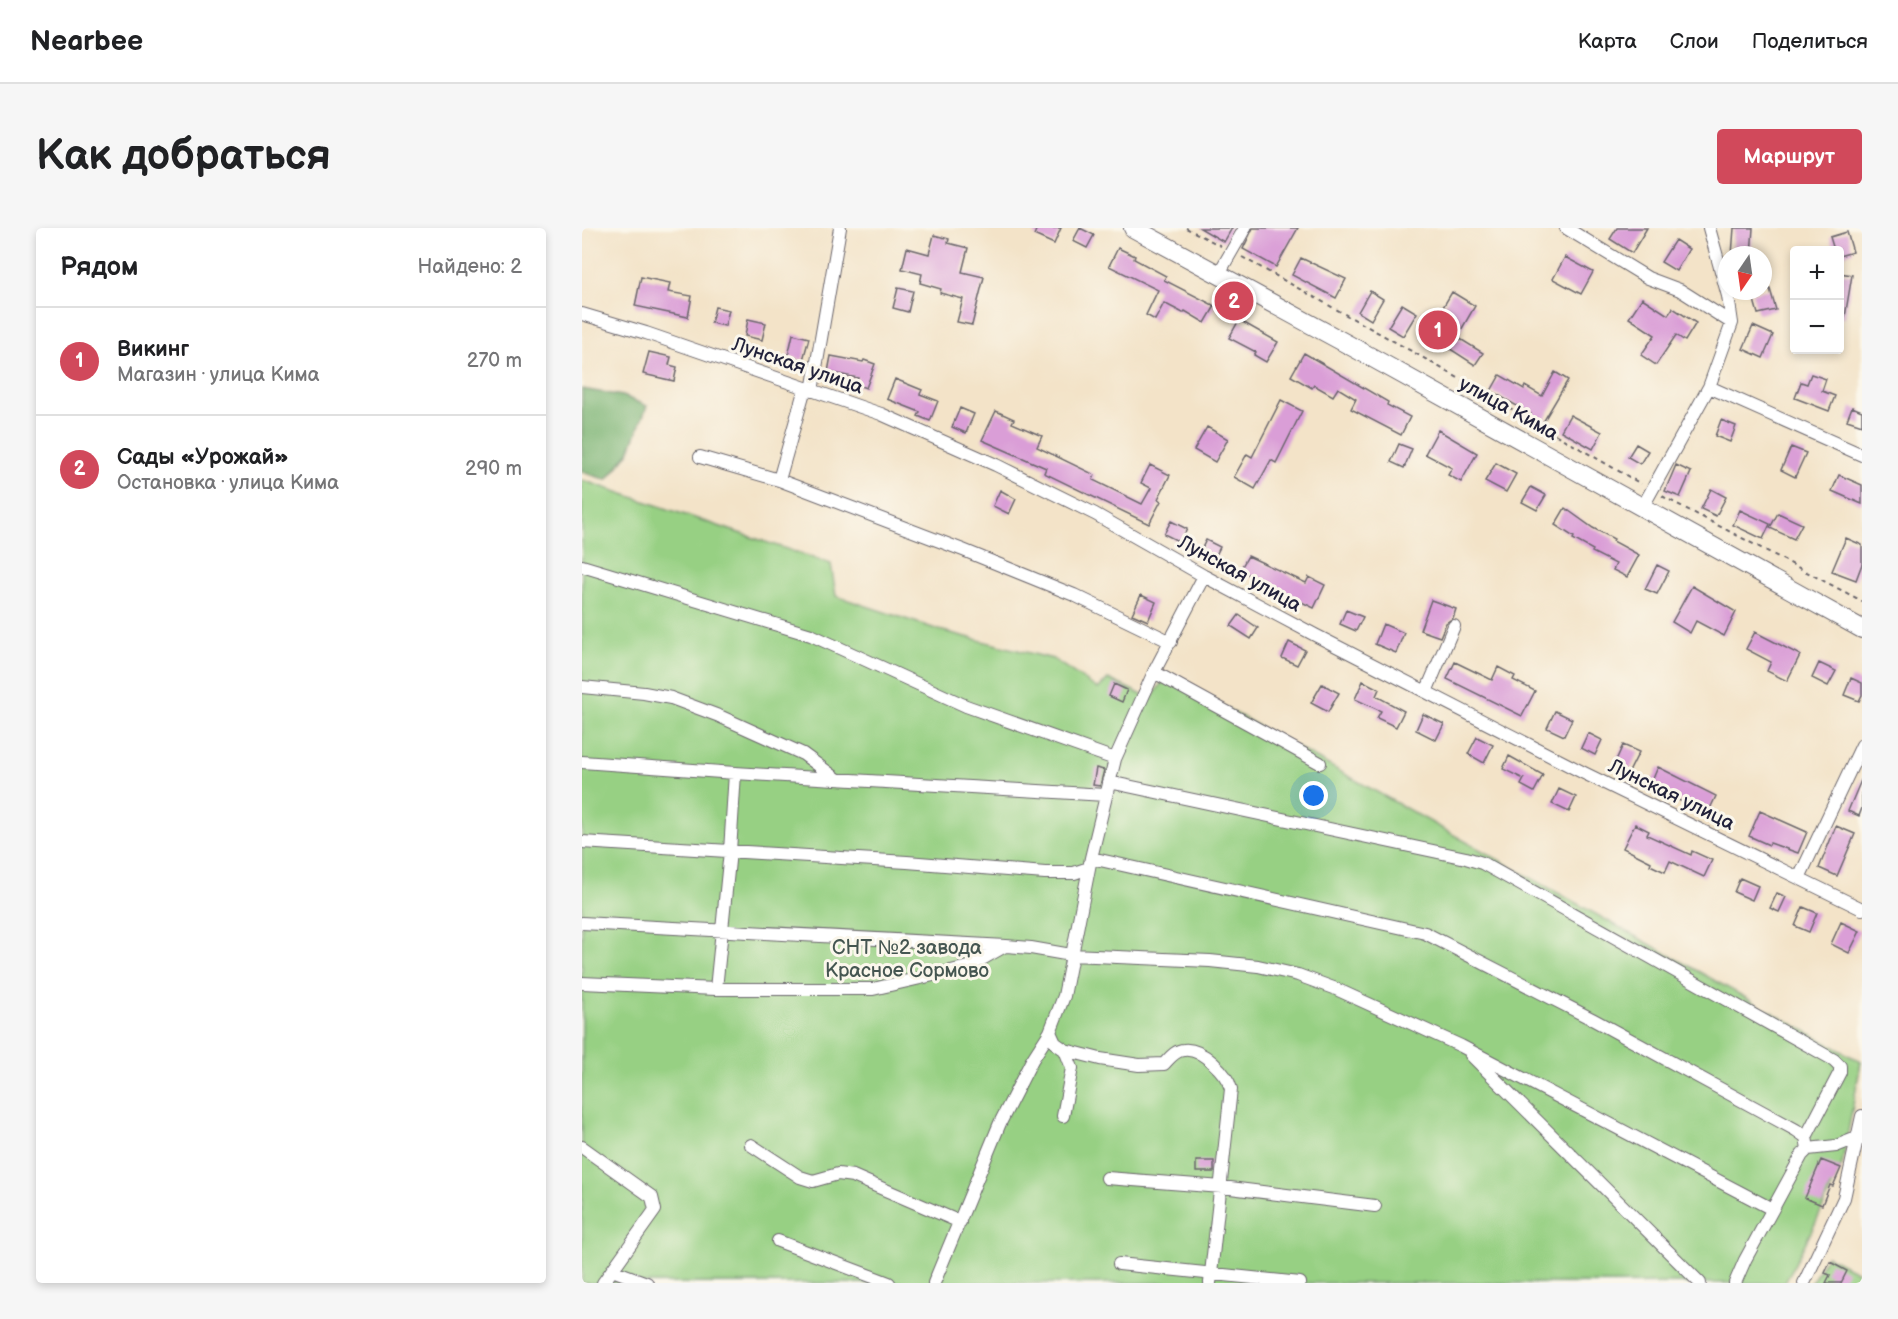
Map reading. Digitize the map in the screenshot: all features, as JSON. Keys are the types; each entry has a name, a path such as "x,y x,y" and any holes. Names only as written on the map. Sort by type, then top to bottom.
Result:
{"main road":[{"name":"улица Кима","path":"1133,228 1862,629"}],"street":[{"path":"779,480 809,390 840,228"},
{"path":"1218,275 1245,228"},
{"path":"1566,228 1648,278 1680,290 1732,323"},
{"path":"1642,508 1709,387 1732,323 1728,296 1709,228"},
{"name":"Лунская улица","path":"582,314 646,333 881,414 996,465 1095,514 1204,576 1426,692 1584,773 1862,909"},
{"path":"1709,387 1862,455"},
{"path":"700,457 779,480 1074,595 1171,642"},
{"path":"582,566 811,636 966,706 1115,759"},
{"path":"934,1283 1000,1123 1032,1060 1050,1032 1064,996 1090,863 1115,759 1154,672 1204,576"},
{"path":"1426,692 1454,626"},
{"path":"1154,672 1320,763"},
{"path":"582,687 671,698 719,716 803,754 838,779"},
{"path":"1799,878 1862,745"},
{"path":"582,762 1105,795"},
{"path":"716,990 730,851 735,773"},
{"path":"1109,782 1482,863 1834,1060 1840,1066 1840,1072 1802,1155 1745,1260 1735,1283"},
{"path":"582,842 1045,873 1074,873 1090,863 1425,933 1592,1019 1807,1143 1836,1146 1860,1138"},
{"path":"582,923 1006,946 1071,955 1210,961 1258,966 1298,975 1335,988 1461,1046 1772,1209"},
{"path":"582,983 716,990 873,990 968,967 1006,946"},
{"path":"1050,1032 1055,1043 1065,1050 1100,1059 1139,1065 1164,1064 1177,1052 1188,1050 1207,1059 1228,1079 1231,1089 1211,1278"},
{"path":"1461,1046 1700,1283"},
{"path":"1063,1116 1072,1068 1065,1050"},
{"path":"1804,1283 1844,1198 1860,1138 1862,1116"},
{"path":"751,1145 801,1177 813,1181 838,1174 853,1176 960,1222"},
{"path":"582,1148 652,1197 655,1203 655,1209 603,1283"},
{"path":"1107,1178 1222,1187 1375,1206"},
{"path":"778,1241 889,1283"},
{"path":"1119,1264 1211,1278 1300,1283"},
{"path":"612,1270 647,1283"}],"path":[{"path":"1186,228 1232,251 1422,357 1652,490 1862,600"}],"green space":[{"path":"582,389 623,396 647,406 629,452 607,480 582,472"},
{"name":"СНТ №2 завода Красное Сормово","path":"582,480 831,564 836,596 939,630 1053,659 1098,689 1108,679 1151,699 1167,675 1861,1062 1842,1165 1785,1283 582,1283"},
{"path":"1827,1256 1862,1274 1862,1283 1811,1283"}],"building":[{"path":"1037,228 1061,228 1054,244 1034,235"},
{"path":"1080,228 1094,235 1087,248 1073,241"},
{"path":"1200,228 1232,228 1224,242"},
{"path":"1253,228 1298,228 1276,267 1243,249"},
{"path":"1617,228 1647,228 1632,253 1610,239"},
{"path":"1734,228 1753,228 1752,246 1733,246"},
{"path":"1847,232 1853,252 1844,255 1844,246 1833,246 1830,237"},
{"path":"934,235 949,239 948,243 968,248 962,272 984,277 972,325 957,322 963,299 940,293 941,289 920,283 922,274 902,269 907,248 929,254"},
{"path":"1675,240 1689,249 1676,271 1661,262"},
{"path":"1118,248 1166,276 1164,280 1215,306 1205,323 1185,311 1183,313 1164,303 1155,320 1146,315 1158,290 1109,266"},
{"path":"1565,257 1593,272 1581,294 1553,279"},
{"path":"1301,258 1346,279 1336,298 1292,275"},
{"path":"1844,274 1852,275 1844,317"},
{"path":"641,277 670,283 668,292 692,296 688,317 635,306"},
{"path":"898,288 913,291 908,312 893,308"},
{"path":"1370,291 1383,299 1371,320 1358,312"},
{"path":"1452,292 1475,306 1457,337 1483,353 1475,365 1427,334"},
{"path":"1772,296 1776,310 1758,314 1754,300 1772,300"},
{"path":"1642,298 1668,315 1673,308 1696,323 1685,341 1676,335 1656,365 1641,355 1655,335 1629,318"},
{"path":"1402,304 1417,313 1403,336 1388,327"},
{"path":"715,307 729,310 725,326 711,323"},
{"path":"748,319 766,323 762,340 745,336"},
{"path":"1239,320 1278,342 1266,362 1254,355 1256,352 1229,338"},
{"path":"1753,326 1773,335 1763,358 1743,349"},
{"path":"793,334 809,338 803,360 788,356"},
{"path":"649,352 671,357 669,365 677,367 674,381 643,374"},
{"path":"1304,353 1410,417 1401,435 1351,409 1356,399 1338,388 1333,396 1314,385 1312,388 1291,376"},
{"path":"831,356 863,362 864,360 875,364 866,388 855,384 858,378 828,372"},
{"path":"1555,372 1568,380 1542,424 1530,417 1531,414 1491,391 1500,375 1542,396"},
{"path":"1811,374 1826,379 1822,391 1835,396 1829,411 1795,398 1801,382 1807,384"},
{"path":"895,379 922,390 920,394 938,401 930,421 918,416 920,412 887,399"},
{"path":"1281,400 1302,411 1276,463 1271,460 1255,489 1234,477 1247,454 1252,457"},
{"path":"1852,407 1862,411 1862,425 1847,420"},
{"path":"960,408 974,414 966,433 952,427"},
{"path":"996,411 1014,419 1012,423 1042,436 1037,447 1095,475 1093,480 1142,504 1151,488 1141,483 1150,465 1170,475 1158,499 1161,501 1149,524 1044,473 1046,468 982,440"},
{"path":"1570,415 1602,432 1593,449 1561,431"},
{"path":"1721,420 1736,426 1730,442 1715,436"},
{"path":"1207,427 1228,439 1215,462 1194,450"},
{"path":"1438,430 1477,453 1461,482 1448,475 1452,468 1425,454"},
{"path":"1399,444 1412,449 1404,468 1391,462"},
{"path":"1636,444 1648,451 1640,464 1628,457"},
{"path":"1791,447 1806,453 1795,477 1781,470"},
{"path":"1496,463 1516,474 1506,492 1485,481"},
{"path":"1676,465 1691,472 1680,497 1665,491"},
{"path":"1839,475 1862,485 1862,504 1832,491"},
{"path":"1531,487 1546,495 1537,510 1522,502"},
{"path":"1711,489 1726,497 1716,516 1701,509"},
{"path":"1000,490 1016,499 1009,514 993,506"},
{"path":"1565,508 1593,528 1614,539 1613,541 1639,555 1627,577 1613,570 1616,564 1592,552 1593,550 1573,539 1574,537 1555,525"},
{"path":"1740,510 1770,524 1763,539 1733,525"},
{"path":"1778,513 1802,524 1794,539 1770,528"},
{"path":"1171,521 1187,529 1180,542 1164,534"},
{"path":"1846,538 1862,545 1862,564 1856,580 1832,571"},
{"path":"1206,540 1220,547 1212,563 1198,556"},
{"path":"1248,556 1306,583 1309,577 1325,585 1314,608 1240,570"},
{"path":"1657,565 1669,571 1657,594 1645,589"},
{"path":"1692,586 1736,612 1724,636 1696,621 1690,633 1672,622"},
{"path":"1141,595 1156,602 1148,621 1132,614"},
{"path":"1431,600 1456,609 1453,618 1446,623 1440,637 1420,630"},
{"path":"1346,610 1363,617 1356,631 1340,624"},
{"path":"1239,615 1258,628 1251,639 1231,626"},
{"path":"1383,624 1404,633 1396,653 1375,644"},
{"path":"1755,632 1800,655 1787,681 1767,671 1771,662 1746,649"},
{"path":"1289,642 1305,650 1297,665 1282,658"},
{"path":"1455,662 1492,680 1498,667 1515,676 1513,680 1535,691 1522,716 1447,679"},
{"path":"1819,663 1836,671 1828,686 1812,678"},
{"path":"1851,678 1862,683 1862,695 1859,701 1844,695"},
{"path":"1363,681 1379,689 1376,696 1404,711 1396,727 1377,718 1381,711 1355,699"},
{"path":"1114,684 1127,690 1122,702 1109,696"},
{"path":"1322,684 1339,693 1328,712 1311,703"},
{"path":"1555,711 1572,719 1564,736 1547,728"},
{"path":"1423,714 1444,724 1436,740 1416,730"},
{"path":"1588,733 1602,740 1595,755 1581,748"},
{"path":"1477,737 1493,745 1484,763 1468,754"},
{"path":"1623,745 1639,752 1628,774 1613,767"},
{"path":"1509,756 1543,775 1534,792 1521,785 1524,779 1503,769"},
{"path":"1658,767 1716,796 1707,815 1667,794 1667,796 1649,788"},
{"path":"1096,768 1104,770 1100,786 1093,785"},
{"path":"1862,778 1862,808 1859,816 1848,811"},
{"path":"1559,789 1576,797 1569,812 1552,804"},
{"path":"1760,811 1807,832 1798,853 1770,843 1769,845 1749,836"},
{"path":"1635,824 1649,831 1647,835 1691,855 1692,851 1712,860 1704,877 1670,861 1665,872 1623,848"},
{"path":"1836,826 1855,834 1837,876 1819,868"},
{"path":"1740,878 1758,886 1752,900 1734,892"},
{"path":"1777,893 1786,897 1779,912 1770,908"},
{"path":"1803,907 1817,913 1809,932 1795,926"},
{"path":"1841,922 1860,931 1849,953 1831,944"},
{"path":"1821,1160 1841,1168 1833,1186 1830,1185 1822,1205 1805,1198"},
{"path":"1196,1161 1214,1161 1214,1172 1196,1172"},
{"path":"1830,1262 1847,1271 1841,1283 1826,1283 1830,1275 1825,1273"}],"place":[{"name":"Сады «Урожай»","path":"1234,301"},
{"name":"Викинг","path":"1438,330"}]}
